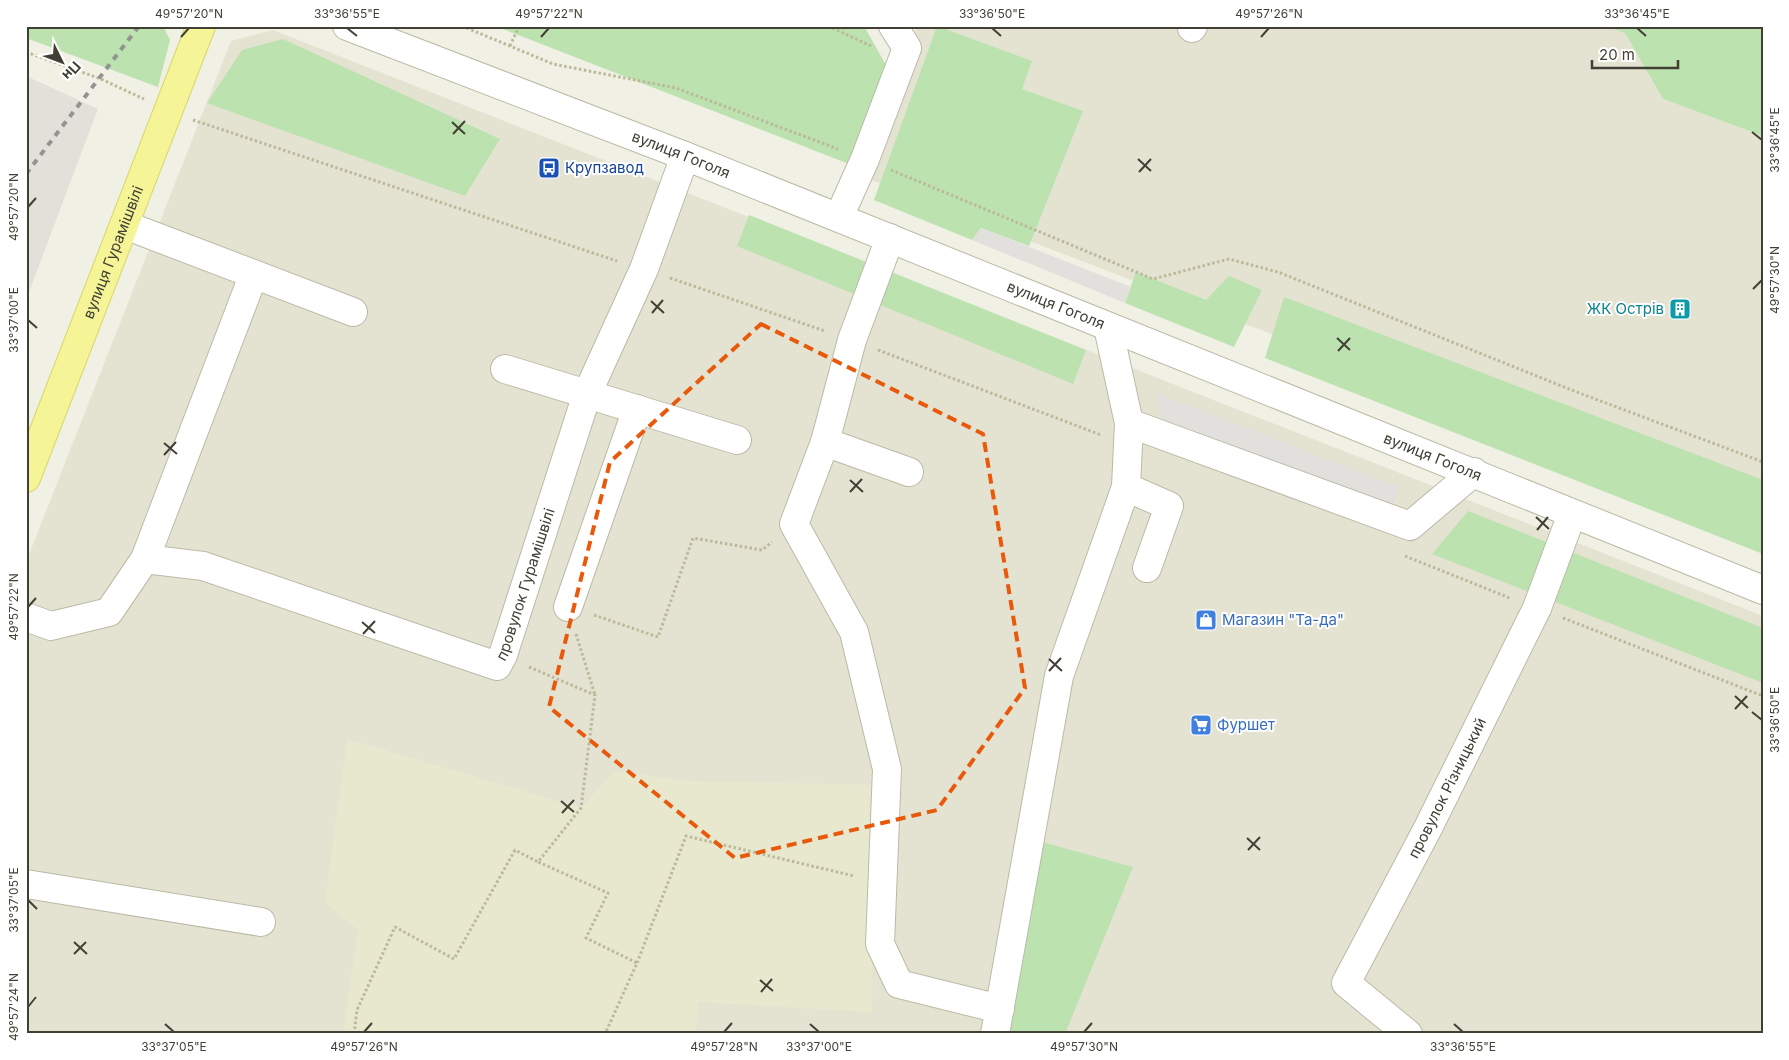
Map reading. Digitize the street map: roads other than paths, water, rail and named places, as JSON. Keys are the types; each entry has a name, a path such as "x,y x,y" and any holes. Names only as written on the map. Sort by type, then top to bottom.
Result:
{"main road":[{"name":"вулиця Гурамішвілі","path":"26,478 201,26"}],"street":[{"name":"вулиця Гоголя","path":"348,26 839,217 1763,590"},
{"path":"839,217 865,159 906,34"},
{"name":"провулок Гурамішвілі","path":"146,559 203,566 497,666 503,655 588,394 644,269 685,156"},
{"path":"125,225 253,276 353,312"},
{"path":"890,238 852,340 825,442 794,524 854,632 887,769 880,944 899,984 998,1022 1059,676 1126,487 1128,434 1108,327"},
{"path":"26,617 52,626 109,612 146,559 253,276"},
{"path":"505,369 737,440"},
{"path":"568,607 637,409"},
{"path":"1128,434 1410,526 1474,472"},
{"path":"825,442 909,472"},
{"path":"1126,487 1169,506 1147,568"},
{"name":"провулок Різницький","path":"1408,1034 1346,983 1428,828 1537,608 1572,514"},
{"path":"26,884 261,922"}],"railway":[{"path":"26,174 139,26"}],"place":[{"name":"Крупзавод","path":"549,168"},
{"name":"ЖК Острів","path":"1680,309"},
{"name":"Магазин \"Та-да\"","path":"1206,620"},
{"name":"Фуршет","path":"1201,725"}]}
